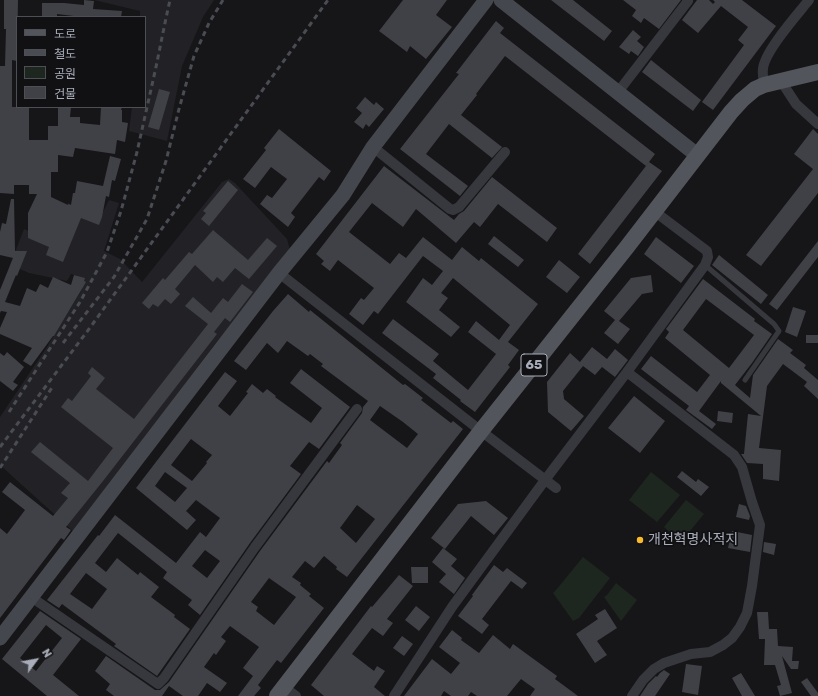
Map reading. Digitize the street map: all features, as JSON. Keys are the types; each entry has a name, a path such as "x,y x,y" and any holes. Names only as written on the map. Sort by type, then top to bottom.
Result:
{"main road":[{"path":"0,638 279,273 343,195 373,147 486,0"},
{"path":"501,0 697,155"},
{"name":"65","path":"286,693 481,431 731,112 755,89 764,85 818,72"}],"street":[{"path":"618,92 688,2 687,0"},
{"path":"764,85 763,68 771,50 809,0"},
{"path":"781,81 796,104 818,124"},
{"path":"373,147 450,210 453,210 459,206 505,152"},
{"path":"394,696 452,607 705,265 708,257 706,250 654,211"},
{"path":"279,273 556,488"},
{"path":"627,372 734,455 742,467 760,525 747,613 732,638 710,652 692,654 664,663 654,669 643,680 632,696"},
{"path":"30,597 158,684 255,547 357,409"}],"lane":[{"path":"705,265 774,324 779,331 745,380"}],"shaded area":[{"path":"94,0 214,0 203,17 182,66 167,141 129,131 132,108 146,108 146,16 140,16 140,11"},
{"path":"229,179 235,183 287,239 290,250 215,344 74,532 0,465 0,417 47,347 81,291 84,278 71,274 67,281 29,273 10,265 24,229 50,240 68,203 101,216 109,200 119,203 104,251 120,259 142,282 222,182"}],"green space":[{"path":"651,472 680,495 657,522 629,500"},
{"path":"686,500 704,514 681,542 664,527"},
{"path":"583,557 610,578 579,618 573,621 553,593"},
{"path":"616,583 637,600 621,621 604,597"}],"building":[{"path":"4,0 18,0 18,16 16,16 16,61 12,60 12,107 29,108 29,140 48,140 48,126 58,126 58,108 71,108 70,117 80,117 80,123 100,125 101,108 122,108 122,122 128,123 125,142 117,140 115,154 75,148 73,157 58,155 58,172 51,172 51,197 68,205 71,205 77,181 103,186 110,156 121,159 115,181 112,180 109,197 106,196 99,225 81,218 63,262 46,255 49,247 28,238 28,213 37,194 29,194 29,185 14,185 14,194 0,193 0,66 5,66 6,29 4,29"},
{"path":"84,0 94,1 93,9 122,11 121,16 74,16 57,14 57,16 42,16 42,3 84,5"},
{"path":"403,0 447,0 436,15 452,27 426,59 410,46 407,52 379,31"},
{"path":"551,0 573,0 612,31 604,41"},
{"path":"623,0 681,0 659,29 644,18 641,23 632,16 636,10"},
{"path":"697,0 709,0 713,4 715,2 713,0 742,0 776,26 713,110 702,102 744,45 738,40 748,27 721,6 698,33 682,20"},
{"path":"496,21 504,28 500,33 655,154 646,166 505,56 461,115 502,147 492,158 449,124 426,154 468,186 460,196 400,149 459,74 456,73"},
{"path":"633,30 641,37 637,41 644,47 638,56 631,51 629,54 619,47"},
{"path":"651,60 701,100 693,111 642,72"},
{"path":"159,89 170,92 159,130 148,127"},
{"path":"365,97 374,105 376,102 384,109 369,127 366,124 363,129 354,122 362,113 356,108"},
{"path":"279,129 331,171 324,181 319,177 291,213 295,217 288,227 260,204 267,195 272,198 287,179 271,167 255,188 243,179 266,150 264,148"},
{"path":"813,129 818,134 818,193 761,266 746,255 813,169 794,154"},
{"path":"649,162 662,171 590,264 578,254"},
{"path":"384,166 454,220 464,211 492,177 557,228 547,242 498,204 480,227 474,222 456,243 416,209 403,227 372,203 349,232 390,264 399,253 406,258 423,237 452,260 462,247 479,261 481,258 538,304 508,342 519,350 508,365 510,367 475,412 433,378 436,374 382,333 393,319 439,354 433,361 468,390 496,354 468,332 476,321 499,340 510,325 453,278 441,293 448,298 439,310 460,327 451,337 406,302 423,278 432,285 443,271 423,256 378,314 374,311 363,325 349,314 361,298 364,300 374,288 338,260 330,271 321,264 324,261 316,254"},
{"path":"228,181 238,190 209,226 201,219 206,213 203,211"},
{"path":"11,199 14,199 15,251 27,251 5,302 20,306 27,288 36,292 40,284 48,288 53,277 71,285 74,275 85,278 84,281 86,282 54,336 31,366 23,361 32,348 0,334 0,328 7,312 1,311 0,313 0,290 13,258 0,255 0,232 2,223 6,224"},
{"path":"213,230 248,260 267,238 277,246 249,279 235,268 223,282 217,277 213,282 195,265 175,289 180,294 171,304 165,299 158,307 153,304 149,309 142,303 163,278 165,280 189,252 192,254"},
{"path":"494,236 524,260 518,267 488,244"},
{"path":"656,237 694,266 681,283 644,254"},
{"path":"818,241 818,257 777,310 769,304"},
{"path":"719,255 768,295 761,304 712,265"},
{"path":"559,260 580,277 567,293 546,277"},
{"path":"651,275 653,292 642,294 619,321 630,329 618,344 604,333 615,320 604,311 631,278"},
{"path":"703,279 772,334 735,385 750,398 753,375 778,339 793,350 790,353 806,365 804,368 818,380 818,399 804,386 807,382 783,364 767,386 759,448 781,450 779,481 763,479 763,464 747,463 741,454 744,454 748,414 761,416 721,383 721,381 699,411 716,424 712,429 686,410 689,406 641,369 651,356 697,392 710,375 665,338 669,332 666,329","holes":["706,299 754,335 729,368 683,330"]},
{"path":"242,284 253,292 230,322 225,318 214,332 217,334 66,527 71,530 64,540 61,538 0,618 0,528 7,534 25,510 2,492 10,482 53,516 68,498 61,493 70,483 31,452 40,442 88,481 113,448 61,407 68,398 72,401 91,376 88,373 92,367 105,378 96,389 134,419 208,324 185,306 193,297 211,313 223,298 228,302"},
{"path":"288,294 403,385 405,384 423,398 421,400 451,423 453,421 463,429 347,577 336,569 337,567 324,556 314,568 305,561 292,577 301,583 300,585 311,594 309,596 324,608 281,663 277,660 258,685 261,688 254,696 238,696 253,676 243,668 259,647 230,626 221,637 226,641 216,655 214,653 204,667 227,683 220,692 207,683 198,696 183,696 169,686 162,696 114,696 106,690 110,684 95,671 106,656 155,690 160,690 169,682 260,551 327,461 329,463 342,445 340,443 362,413 363,407 368,401 321,366 323,364 310,354 308,356 287,341 278,353 267,343 246,370 234,361","holes":["380,406 418,434 407,448 370,420","357,505 375,519 356,543 340,528","269,578 296,597 274,625 256,611 258,607 251,602"]},
{"path":"793,307 806,311 797,337 785,332"},
{"path":"806,335 818,335 818,343 806,343"},
{"path":"592,347 607,359 615,349 628,360 615,377 602,367 595,375 583,366 563,391 564,399 584,416 571,431 548,412 547,382 570,353 580,362"},
{"path":"7,352 24,367 13,382 18,385 13,391 0,381 0,353 4,356"},
{"path":"301,369 350,407 319,449 309,442 290,466 301,474 250,543 200,615 188,605 192,600 163,578 167,572 118,533 95,563 106,572 117,558 138,575 140,572 159,587 151,597 175,615 174,617 190,629 157,676 114,646 116,644 62,604 59,608 47,600 115,515 176,563 200,532 206,537 220,518 196,500 186,511 196,520 187,530 136,488 225,372 237,381 218,406 230,416 248,393 246,392 252,384 263,393 267,389 276,396 275,397 311,423 322,408 290,383","holes":["191,439 212,455 192,481 171,465","165,472 187,488 175,502 155,486","205,550 220,561 207,578 192,566","86,573 107,589 92,609 70,594"]},
{"path":"634,396 665,421 640,453 608,428"},
{"path":"718,411 733,413 732,423 717,421"},
{"path":"682,471 696,482 698,479 709,487 701,496 677,477"},
{"path":"486,501 508,518 494,535 471,516 445,549 431,538 458,504"},
{"path":"739,504 746,506 750,516 749,520 736,517"},
{"path":"732,531 752,535 750,552 728,548"},
{"path":"764,542 776,544 774,555 763,552"},
{"path":"443,548 457,559 451,566 465,578 454,594 439,582 446,574 432,562"},
{"path":"494,565 503,572 507,568 527,583 522,589 511,581 482,619 489,625 482,634 458,616"},
{"path":"411,567 428,567 428,583 412,583"},
{"path":"399,575 413,586 387,619 393,623 383,636 372,628 352,654 374,671 377,666 385,671 374,687 385,696 324,696 311,685 371,606 372,607"},
{"path":"416,606 430,617 419,631 405,620"},
{"path":"605,609 617,628 597,641 607,655 595,663 576,634 598,619 595,615"},
{"path":"40,611 81,639 53,675 79,696 47,696 2,659","holes":["46,625 62,638 36,671 20,658"]},
{"path":"757,612 768,612 769,629 777,629 778,646 793,647 792,661 799,661 798,669 791,669 782,656 792,693 780,696 777,686 781,685 775,665 764,665 765,639 759,639"},
{"path":"452,630 462,638 461,640 479,653 493,635 510,649 513,644 557,676 555,679 578,696 530,696 535,689 521,679 507,696 477,696 471,692 468,696 451,696 444,691 441,696 404,696 432,659 451,674 460,663 439,647"},
{"path":"402,636 413,644 404,656 393,648"},
{"path":"686,664 702,666 698,695 682,692"},
{"path":"664,670 670,674 655,696 640,696 648,684"},
{"path":"741,673 755,696 742,696 732,678"},
{"path":"807,678 818,693 818,696 811,696 801,682"}],"railway":[{"path":"9,412 80,302 107,252 121,211 137,152 170,0"},
{"path":"63,343 114,277 147,219 166,161 194,56 209,23 223,0"},
{"path":"0,447 89,329 328,0"},
{"path":"0,468 53,386"}],"place":[{"name":"개천혁명사적지","path":"640,540"}]}
